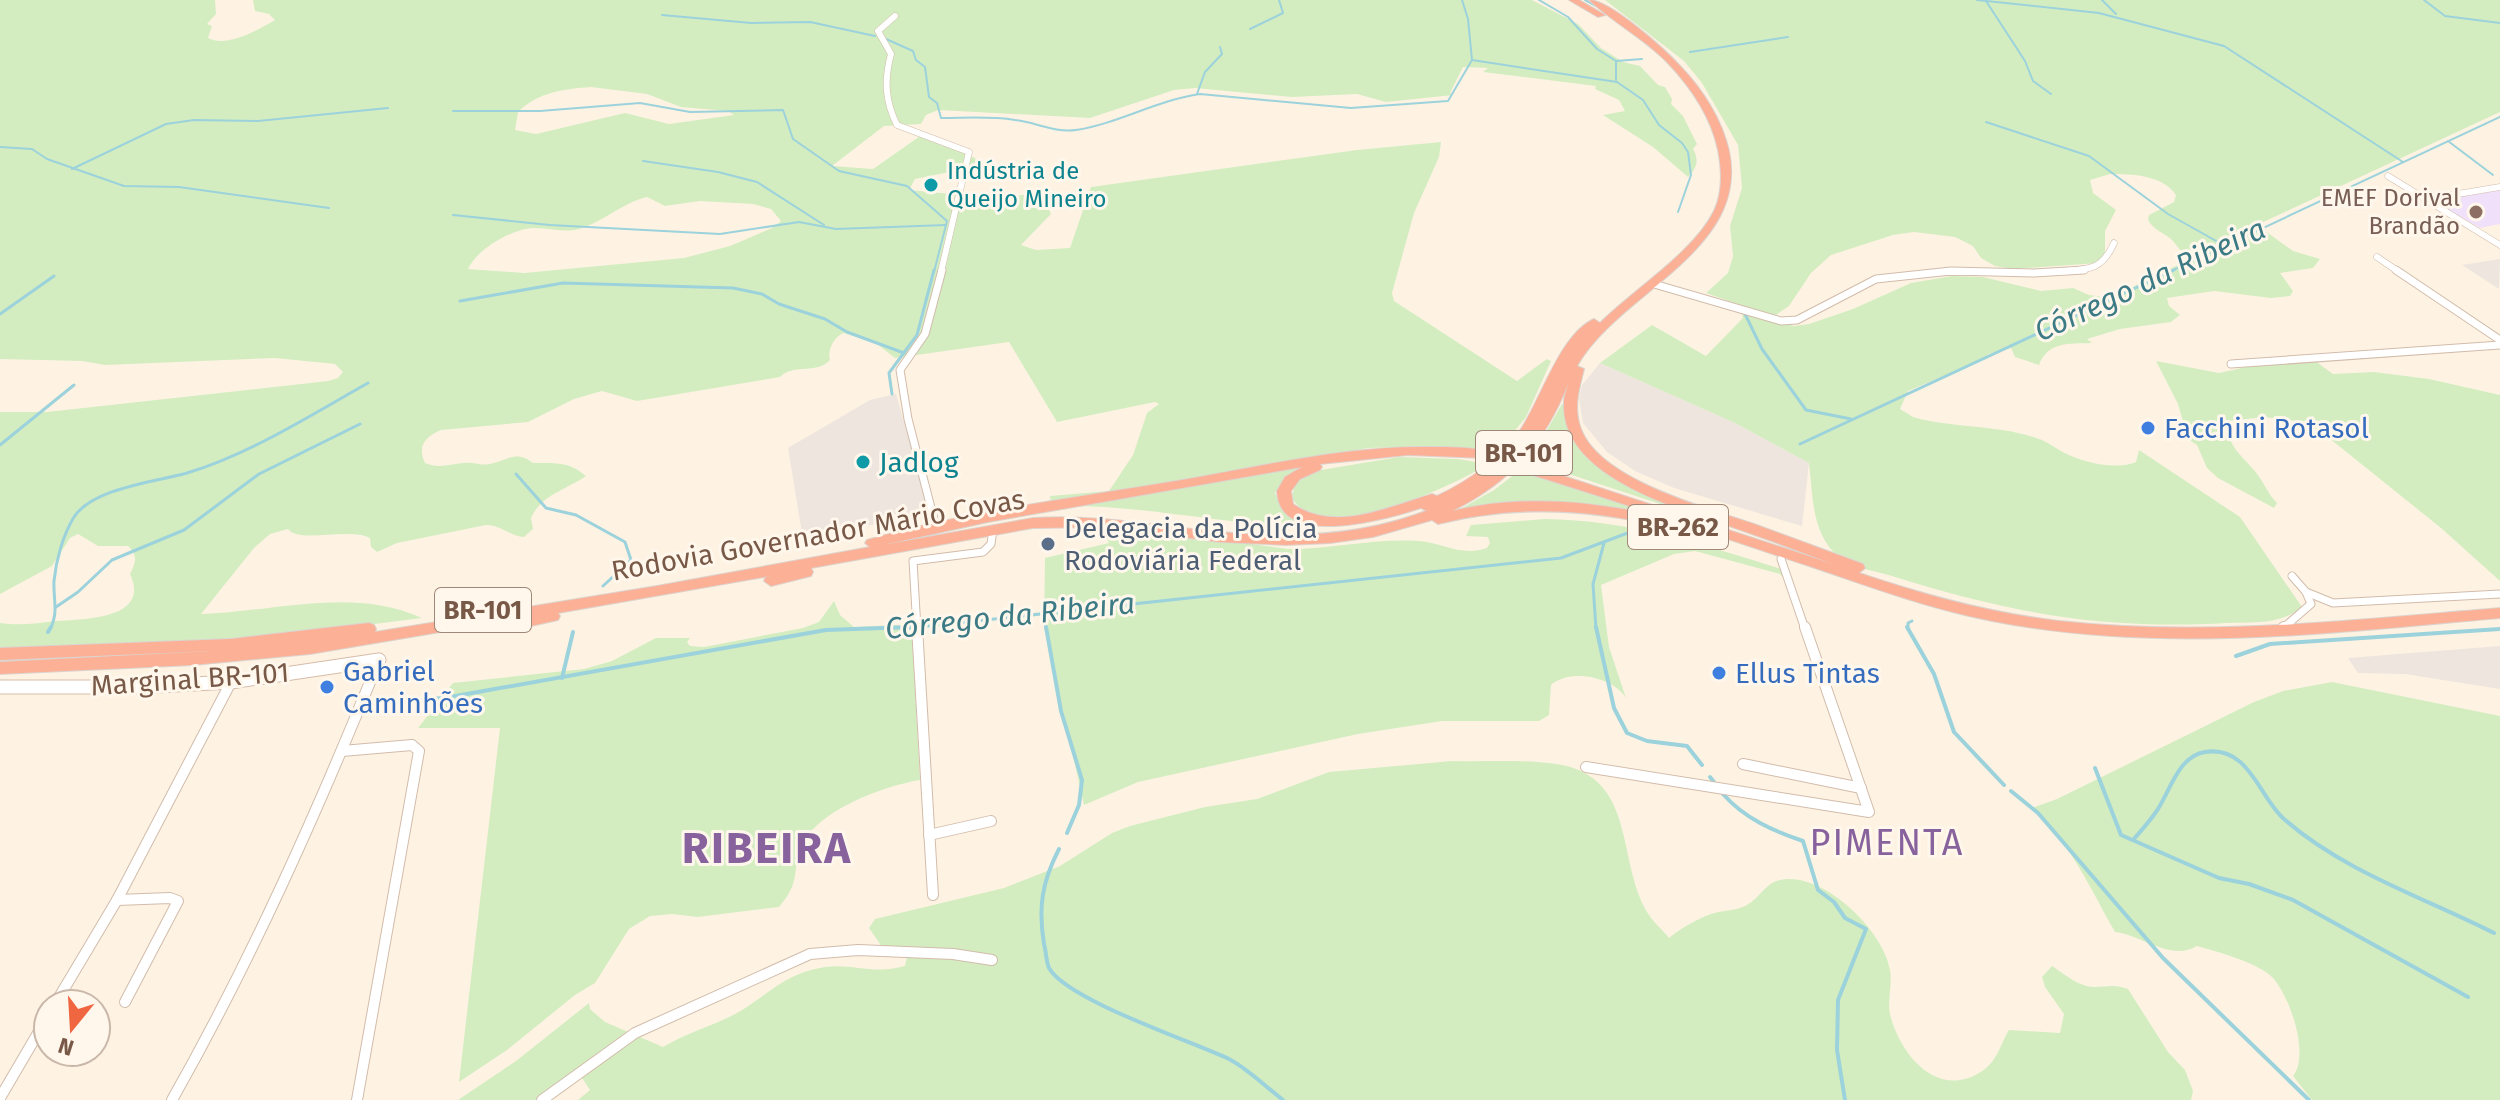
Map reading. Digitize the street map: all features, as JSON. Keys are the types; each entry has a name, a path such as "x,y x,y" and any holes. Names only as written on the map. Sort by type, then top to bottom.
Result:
{"highway":[{"name":"Rodovia Governador Mário Covas","path":"0,654 140,650 298,639 1017,516 1064,512 1110,514 1257,531 1334,529 1378,522 1417,510 1454,494 1483,476 1522,438 1556,368 1573,343 1694,234 1707,218 1719,191 1721,170 1717,150 1682,83 1647,47 1620,27 1573,0"},
{"name":"Rodovia Governador Mário Covas","path":"0,668 285,652 657,591 1033,523 1078,520 1256,540 1344,537 1424,518 1462,501 1498,478 1526,451 1539,432 1577,355 1654,284 1708,229 1719,213 1728,181 1728,162 1720,135 1681,72 1663,53 1593,0"},
{"name":"BR-262","path":"1635,300 1585,356 1571,390 1569,406 1575,428 1602,463 1625,481 1659,498 1960,603"},
{"name":"BR-262","path":"872,543 936,527 1358,452 1426,449 1535,468 1960,603 2054,625"},
{"name":"BR-262","path":"1483,457 1407,455 1349,460 1306,470 1286,483 1283,497 1295,514 1320,521 1364,518 1451,492 1483,476"},
{"name":"BR-262","path":"1535,468 1911,595 2006,618"},
{"name":"BR-262","path":"1344,537 1391,532 1494,508 1561,506 1647,518 1922,601 2054,625 2160,632 2282,629 2500,613"},
{"path":"771,581 915,545"},
{"path":"522,623 657,591"}],"street":[{"path":"895,16 878,31 891,54 886,88 887,106 894,120 897,125 969,152 924,340 898,373 898,384 915,436 936,527"},
{"path":"2388,176 2500,245"},
{"path":"2427,199 2500,187"},
{"path":"1654,284 1781,321 1797,320 1876,279 1951,271 2034,273 2091,269 2107,260 2114,243"},
{"path":"2377,257 2500,342"},
{"path":"2231,364 2500,342"},
{"path":"933,895 913,561 983,552 991,544 993,529"},
{"path":"1586,767 1869,812 1781,559"},
{"path":"2282,629 2311,604 2306,592 2292,576"},
{"path":"2306,592 2333,603 2500,594"},
{"path":"172,1100 225,1006 342,751 379,660"},
{"name":"Marginal BR-101","path":"0,687 139,687 231,682 379,660"},
{"path":"65,988 117,900 231,682"},
{"path":"342,751 405,745 417,747 419,751 357,1100"},
{"path":"1743,764 1861,788"},
{"path":"929,835 991,821"},
{"path":"117,900 170,898 178,901 125,1002"},
{"path":"542,1100 635,1033 810,954 858,950 953,954 992,960"},
{"path":"0,1098 32,1043"}],"shaded area":[{"name":"EMEF Dorival Brandão","path":"2500,189 2500,224 2480,228 2433,201"},
{"path":"2500,259 2499,289 2462,265"},
{"path":"1600,363 1735,423 1809,463 1802,526 1674,488 1635,471 1607,452 1583,423 1579,398 1582,385"},
{"path":"896,394 930,513 803,539 788,448 870,400"},
{"path":"2500,646 2500,689 2405,674 2358,673 2348,658"}],"green space":[{"path":"0,0 215,0 216,14 207,24 212,26 208,38 224,41 275,20 269,14 255,11 253,0 1532,0 1578,24 1601,48 1623,62 1640,66 1658,85 1665,87 1672,99 1671,104 1683,116 1697,144 1693,149 1696,164 1688,177 1653,147 1603,115 1625,111 1619,100 1595,89 1596,86 1483,72 1488,68 1463,67 1450,93 1453,95 1386,102 1357,94 1292,97 1195,88 1174,90 1090,118 938,110 926,115 921,124 884,126 832,166 873,169 923,134 979,160 974,167 915,179 909,190 994,198 1041,193 1051,214 1021,245 1036,250 1070,248 1091,187 1357,150 1441,142 1439,157 1414,213 1392,293 1394,301 1517,381 1547,359 1551,361 1526,417 1496,454 1437,446 1369,448 1051,503 1050,496 1109,491 1133,455 1147,413 1159,404 1155,402 1057,422 1009,342 895,358 877,344 844,333 834,340 830,360 818,367 792,371 780,377 637,401 602,391 574,399 528,422 441,430 422,447 425,463 430,465 487,464 522,457 533,463 567,465 586,476 541,503 531,518 533,529 524,537 486,525 397,543 377,552 371,547 370,538 361,535 313,536 288,529 270,534 254,548 201,614 341,602 395,609 422,618 245,640 0,648 0,623 83,619 112,614 124,608 131,600 134,589 130,574 135,559 128,546 98,546 78,534 70,538 52,566 0,594 0,412 47,412 328,381 338,378 343,372 335,364 275,358 105,365 82,361 0,359","holes":["591,87 647,94 681,107 728,111 734,115 669,124 625,113 536,134 515,130 518,112 534,100 561,91","647,197 665,206 700,201 753,204 771,209 781,221 730,246 684,258 524,273 468,269 487,247 507,236 535,228 579,229"]},
{"path":"1605,0 2500,0 2500,112 2257,225 2293,251 2320,259 2313,268 2280,273 2293,291 2290,296 2271,298 2214,291 2167,298 2169,306 2180,315 2171,322 2120,329 2087,339 2092,343 2060,345 2048,352 2039,365 2015,357 2011,348 1989,354 1908,391 1900,409 1913,417 1929,421 2026,435 2093,463 2129,464 2136,462 2139,450 2240,517 2302,607 2276,620 2257,622 2182,625 2097,621 1976,600 1858,567 1840,558 1823,538 1815,514 1809,463 1735,423 1600,363 1652,325 1706,356 1743,318 1740,305 1706,293 1728,273 1733,256 1730,226 1742,188 1738,145 1702,83 1684,61","holes":["2110,174 2137,175 2170,188 2176,195 2174,202 2149,215 2148,220 2190,259 2110,298 2089,295 2073,288 2041,291 1983,277 1952,276 1911,283 1853,309 1809,324 1794,326 1778,321 1776,315 1789,306 1811,273 1831,255 1893,235 1914,232 1955,237 1973,246 1981,258 1995,266 2013,269 2098,263 2105,254 2105,231 2116,210 2093,193 2090,180"]},
{"path":"2307,355 2333,374 2374,372 2429,379 2500,395 2500,581 2441,528 2319,430 2296,421 2264,417 2228,421 2232,443 2277,503 2274,508 2218,478 2207,468 2197,445 2188,439 2178,404 2156,361 2219,373"},
{"path":"1562,404 1566,404 1571,428 1623,484 1661,502 1758,536 1529,461"},
{"path":"1399,457 1458,459 1488,464 1418,498 1357,515 1330,517 1307,512 1292,498 1295,482 1321,470"},
{"path":"1310,464 1285,476 1275,493 1283,511 1311,526 1070,506"},
{"path":"1520,470 1757,549 1654,517 1595,506 1455,512 1494,490"},
{"path":"1545,519 1608,524 1698,544 1788,571 1788,583 1780,574 1695,551 1674,554 1601,585 1609,647 1626,698 1602,680 1569,677 1551,685 1549,715 1539,721 1442,721 1358,734 1138,782 1084,805 1044,626 1045,558 1109,543 1100,527 1119,526 1288,549 1403,540 1469,551 1487,548 1490,543 1488,537 1466,536 1471,525"},
{"path":"834,601 840,615 854,627 898,625 912,636 920,780 888,788 851,803 819,823 800,850 793,885 779,907 698,917 672,914 650,916 629,929 595,983 459,1082 500,728 418,728 453,683 584,669 612,661 656,638 690,638 687,642 690,646 704,647 803,628 819,622"},
{"path":"2332,682 2500,716 2500,1100 2312,1100 2293,1076 2298,1066 2299,1040 2291,1011 2272,977 2247,962 2206,948 2197,946 2177,951 2115,932 2068,851 2032,808 2057,799 2254,702 2283,691"},
{"path":"1452,761 1556,764 1582,772 1601,785 1613,803 1621,824 1639,894 1649,915 1669,938 1706,916 1747,905 1770,884 1780,880 1797,880 1832,894 1876,938 1890,970 1890,1012 1896,1032 1913,1059 1936,1077 1964,1079 1979,1073 1994,1059 2009,1030 2060,1033 2064,1014 2045,987 2042,977 2052,966 2083,985 2128,989 2168,1052 2185,1070 2193,1091 2191,1100 578,1100 590,1090 580,1075 540,1100 458,1100 516,1061 589,1003 590,1009 605,1022 663,1047 737,1013 799,974 835,966 883,969 905,966 907,957 882,947 869,928 875,919 1004,888 1060,866 1112,833 1130,826 1205,807 1257,799 1329,772"}],"waterway":[{"path":"1250,29 1283,13 1279,0"},
{"path":"1462,0 1468,19 1472,60"},
{"path":"1539,0 1568,17 1597,49 1616,61"},
{"path":"1585,0 1596,6"},
{"path":"1977,0 2099,13 2224,46 2403,162"},
{"path":"2102,0 2116,14"},
{"path":"2424,0 2445,16 2500,23"},
{"path":"1986,1 2025,61 2033,81 2051,94"},
{"path":"662,15 751,23 810,22 875,36"},
{"path":"1690,52 1788,37"},
{"path":"886,39 913,51 916,60 925,67 929,97 937,103 941,118 1006,119 1060,130 1107,123 1168,101 1200,94 1351,108 1448,101 1472,60"},
{"path":"1197,94 1205,72 1222,54 1220,47"},
{"path":"1616,61 1642,59"},
{"path":"1472,60 1617,82 1643,100 1659,125 1682,143 1688,152 1691,175 1678,212"},
{"path":"1616,61 1616,80"},
{"path":"453,111 540,111 640,103 690,112 783,110 793,139 839,171 907,186 947,221 946,225"},
{"path":"73,168 166,124 194,120 258,121 388,108"},
{"name":"Córrego da Ribeira","path":"2448,141 2500,117"},
{"path":"1986,122 2089,156 2168,214 2225,246"},
{"name":"Córrego da Ribeira","path":"2225,246 2448,141"},
{"path":"2448,141 2493,175"},
{"path":"0,147 32,149 47,159 73,168"},
{"path":"643,161 718,172 757,182 824,225"},
{"path":"73,168 124,186 179,187 329,208"},
{"path":"453,215 550,225 720,234 799,222 836,229 946,225"},
{"path":"934,272 946,225"},
{"name":"Córrego da Ribeira","path":"2169,272 2225,246"},
{"path":"904,353 917,335 934,270"},
{"name":"Córrego da Ribeira","path":"1800,444 2174,270"},
{"path":"0,314 54,276"},
{"path":"460,301 563,283 733,288 762,294 779,304 825,319 847,332 904,353"},
{"path":"1745,314 1762,349 1806,410 1851,419"},
{"path":"892,394 889,373 904,353"},
{"path":"51,627 55,611 54,581 58,556 70,524 83,507 110,493 187,473 234,455 368,383"},
{"path":"0,445 74,385"},
{"path":"56,607 78,592 112,560 184,530 259,474 360,424"},
{"path":"516,474 546,508 576,515 625,542 631,560 603,586"},
{"name":"Córrego da Ribeira","path":"1043,614 1561,558 1633,531 1647,522"},
{"path":"1596,629 1593,584 1604,543"},
{"name":"Córrego da Ribeira","path":"901,629 1043,614"},
{"path":"1043,614 1046,629"},
{"path":"1908,629 1908,623 1912,621"},
{"path":"48,632 51,627"},
{"name":"Córrego da Ribeira","path":"562,677 826,630 912,627"},
{"path":"1046,627 1061,711 1082,780 1079,805 1067,833"},
{"path":"1596,627 1614,708 1627,733 1647,741 1687,746 1702,765"},
{"path":"1908,629 1934,674 1954,732 2004,785"},
{"path":"2236,656 2270,644 2500,629"},
{"path":"562,677 573,632"},
{"name":"Córrego da Ribeira","path":"369,707 450,697 562,677"},
{"path":"2133,840 2156,812 2181,767 2196,755 2220,752 2243,764 2275,810 2332,854 2494,933"},
{"path":"2095,768 2121,835 2219,878 2249,884 2293,900 2468,997"},
{"path":"1710,777 1714,782"},
{"path":"2011,791 2038,813 2163,958 2309,1100"},
{"path":"1723,794 1760,823 1803,841 1818,890 1834,902 1845,918 1866,929 1838,1000 1837,1050 1845,1100"},
{"path":"1059,849 1045,884 1042,906 1042,931 1049,968 1060,980 1104,1006 1229,1059 1283,1100"}],"place":[{"name":"Indústria de Queijo Mineiro","path":"931,185"},
{"name":"EMEF Dorival Brandão","path":"2476,212"},
{"name":"Facchini Rotasol","path":"2148,428"},
{"name":"Jadlog","path":"863,462"},
{"name":"Delegacia da Polícia Rodoviária Federal","path":"1048,544"},
{"name":"Ellus Tintas","path":"1719,673"},
{"name":"Gabriel Caminhões","path":"327,687"}],"district":[{"name":"PIMENTA","path":"1887,843"},
{"name":"RIBEIRA","path":"767,848"}]}
